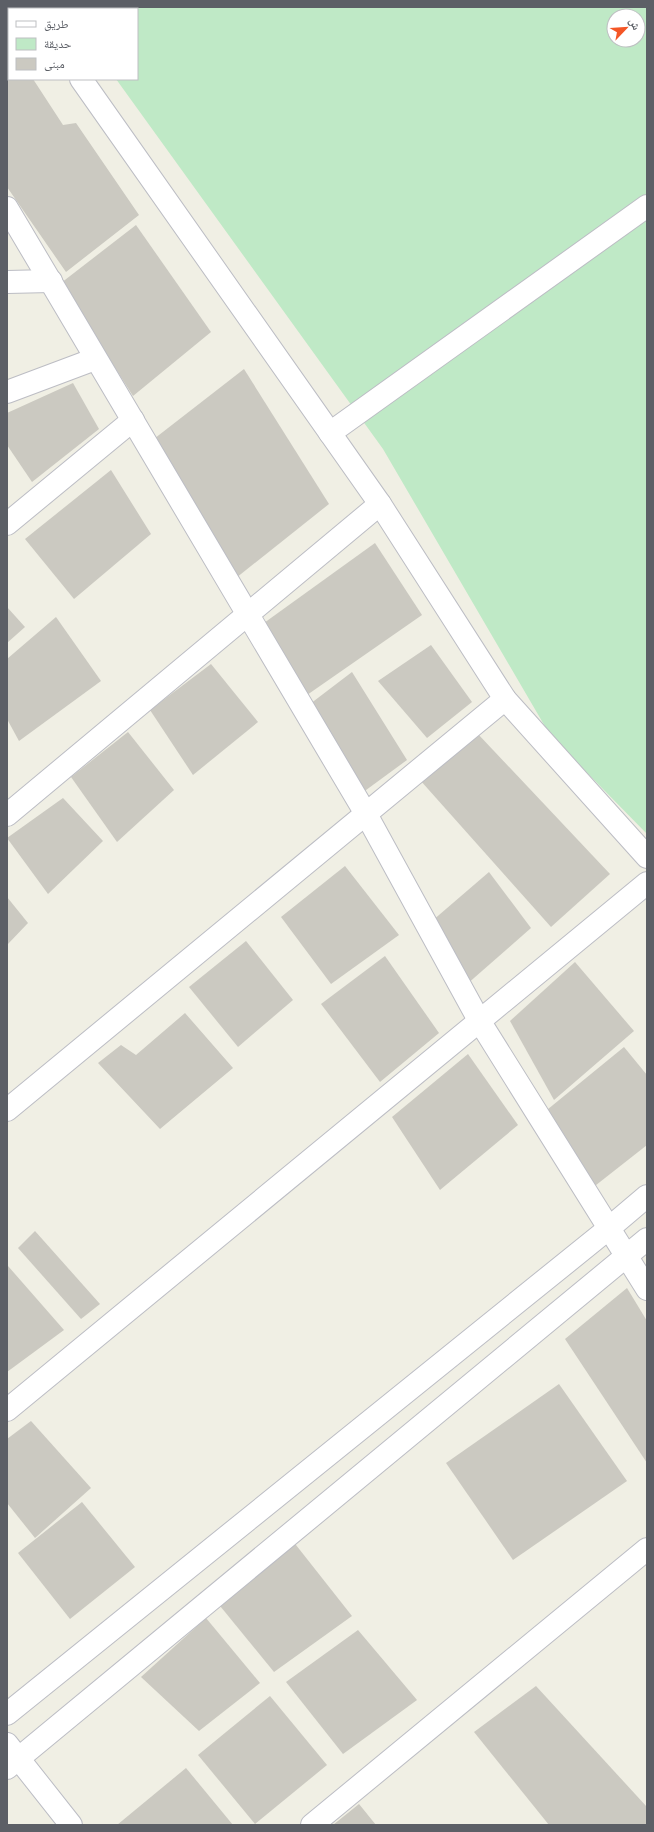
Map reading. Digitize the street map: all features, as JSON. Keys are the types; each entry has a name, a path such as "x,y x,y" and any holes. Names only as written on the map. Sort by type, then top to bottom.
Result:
{"street":[{"path":"82,80 380,504 505,699 647,857"},
{"path":"330,433 647,206"},
{"path":"7,208 51,281 95,359 133,420 366,814 480,1022 608,1229 627,1255 647,1289"},
{"path":"7,282 51,281"},
{"path":"7,392 95,359"},
{"path":"7,524 133,420"},
{"path":"7,815 380,504"},
{"path":"7,1110 505,699"},
{"path":"7,1410 647,883"},
{"path":"7,1714 647,1196"},
{"path":"71,1825 11,1757 647,1239"},
{"path":"312,1825 647,1548"}],"green space":[{"path":"64,7 647,7 647,834 550,735 383,449 117,80 138,80 138,8"}],"building":[{"path":"7,72 8,80 34,80 63,125 76,123 139,215 66,272 7,187"},
{"path":"136,225 211,332 133,396 61,283"},
{"path":"244,369 329,504 236,578 150,442"},
{"path":"73,383 99,429 32,482 7,445 7,413"},
{"path":"111,470 151,534 74,599 25,539"},
{"path":"375,543 422,615 307,695 264,623"},
{"path":"7,607 25,627 7,643"},
{"path":"56,617 101,681 19,741 7,719 7,659"},
{"path":"431,645 472,702 427,738 378,681"},
{"path":"211,664 258,722 193,775 150,710"},
{"path":"352,672 407,760 362,793 310,704"},
{"path":"128,732 174,790 117,842 71,777"},
{"path":"477,733 610,874 551,927 420,780"},
{"path":"63,798 103,841 48,894 7,838"},
{"path":"345,866 399,935 331,984 281,917"},
{"path":"489,872 531,928 466,985 432,921"},
{"path":"7,897 28,923 7,945"},
{"path":"246,941 293,1000 238,1047 189,987"},
{"path":"385,956 439,1033 380,1082 321,1004"},
{"path":"575,962 634,1031 554,1100 510,1021"},
{"path":"185,1013 233,1068 160,1129 98,1063 121,1045 136,1055"},
{"path":"624,1047 647,1075 647,1145 591,1189 542,1114"},
{"path":"468,1054 518,1125 440,1190 392,1117"},
{"path":"35,1231 100,1304 81,1319 18,1248"},
{"path":"8,1266 64,1330 7,1372 7,1267"},
{"path":"627,1288 647,1321 647,1463 565,1339"},
{"path":"559,1384 627,1481 513,1560 446,1463"},
{"path":"31,1421 91,1488 35,1538 7,1503 7,1439"},
{"path":"82,1502 135,1567 70,1619 18,1553"},
{"path":"287,1543 296,1545 352,1616 274,1672 216,1601"},
{"path":"206,1618 260,1683 199,1731 141,1677"},
{"path":"358,1630 417,1700 343,1754 286,1682"},
{"path":"536,1686 647,1807 647,1825 549,1825 474,1732"},
{"path":"270,1696 327,1765 255,1824 198,1755"},
{"path":"186,1768 233,1825 117,1825"},
{"path":"359,1804 376,1825 333,1825"}]}
